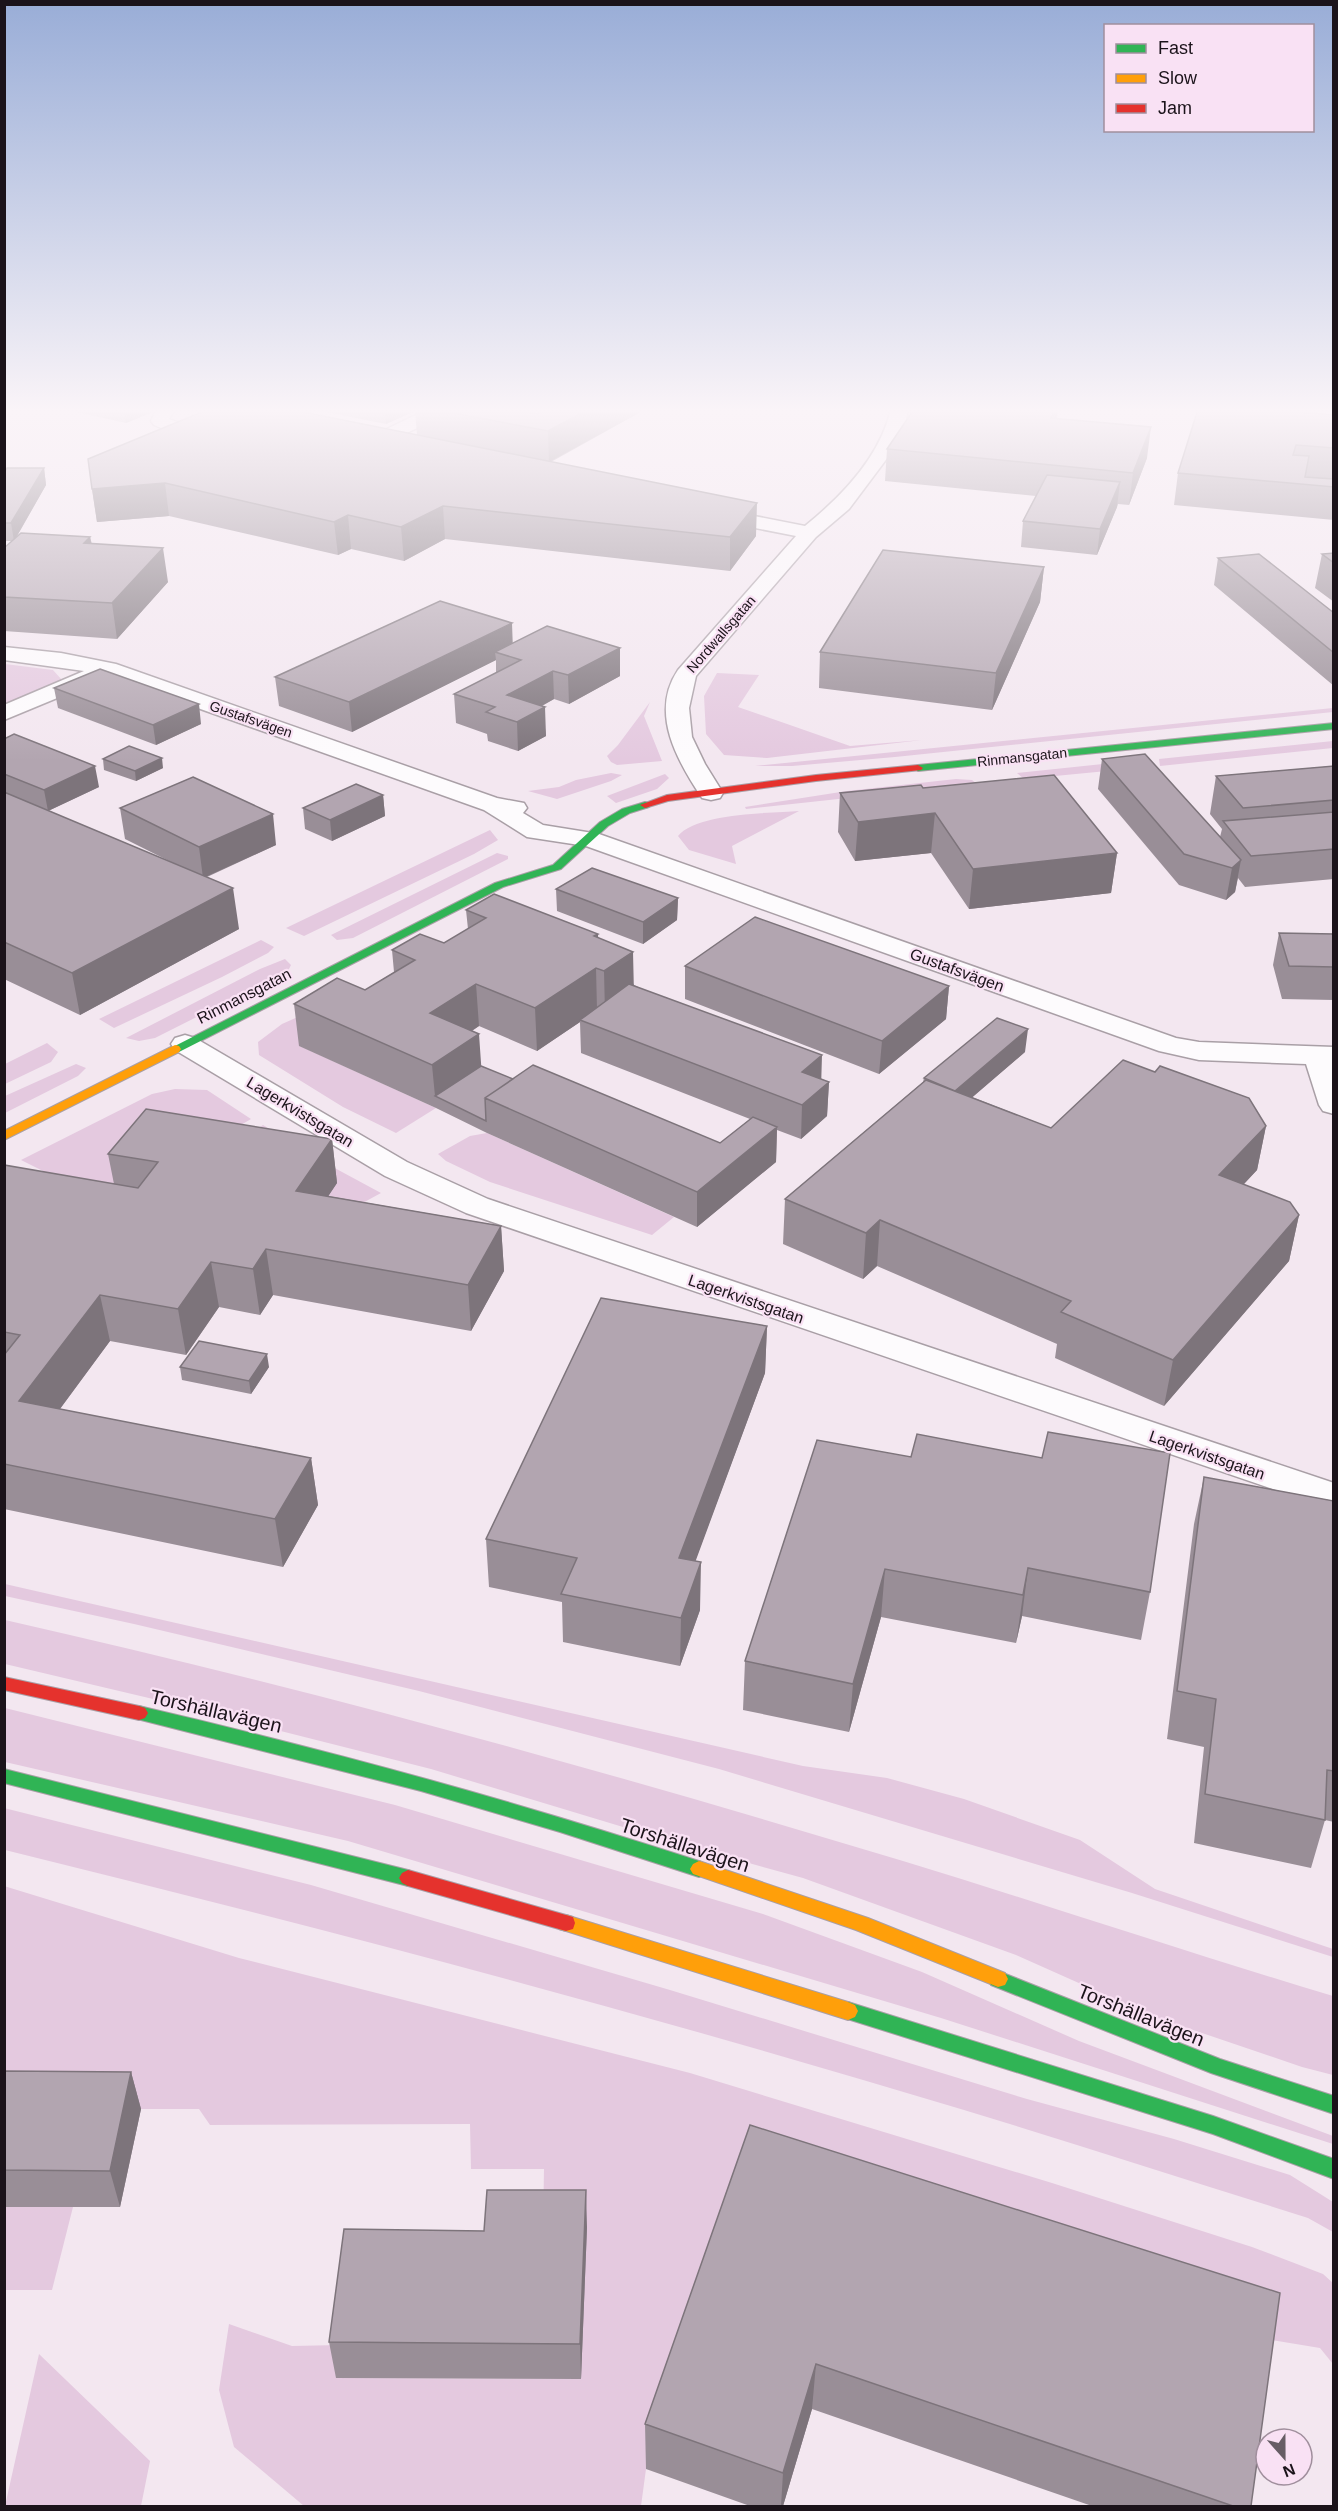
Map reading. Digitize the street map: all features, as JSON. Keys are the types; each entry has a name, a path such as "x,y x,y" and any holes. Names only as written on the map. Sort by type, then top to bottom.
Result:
{"street":[{"path":"771,526 809,534"},
{"name":"Nordwallsgatan","path":"711,793 683,747 677,731 677,694 686,675 818,526"},
{"name":"Gustafsvägen","path":"4,653 61,659 108,669 493,805 536,832 601,836 1169,1045 1199,1052 1326,1056"},
{"path":"4,712 108,669"},
{"name":"Rinmansgatan","path":"4,1136 499,885 557,867 601,836 604,824 626,811 667,798 816,778 1334,726"},
{"name":"Rinmansgatan","path":"684,811 711,793"},
{"name":"Rinmansgatan","path":"550,850 601,836"},
{"name":"Rinmansgatan","path":"499,885 522,863"},
{"name":"Lagerkvistsgatan","path":"185,1044 396,1169 477,1206 616,1256 1334,1497"},
{"path":"1326,1056 1334,1105"},
{"name":"Torshällavägen","path":"4,1683 287,1747 506,1808 678,1862 861,1924 1218,2067 1334,2105"},
{"path":"4,1776 305,1850 496,1901 1213,2125 1334,2169"}],"shaded area":[{"path":"5,664 53,670 62,680 5,704"},
{"path":"717,673 759,675 738,707 850,746 922,740 767,758 724,755 706,734 704,696"},
{"path":"650,702 644,716 662,761 617,765 611,762 607,756"},
{"path":"1333,708 1333,712 895,757 792,766 755,766"},
{"path":"1333,741 1333,748 1160,766 1159,759"},
{"path":"1122,762 1138,768 1024,779 1017,773"},
{"path":"611,773 622,775 611,781 557,799 528,791 559,787 576,780"},
{"path":"665,774 669,778 657,789 616,803 607,796"},
{"path":"956,779 972,780 977,784 746,809 745,807 847,791"},
{"path":"799,811 732,846 736,864 689,850 678,836 687,828 717,819"},
{"path":"490,830 498,840 474,854 304,936 286,928"},
{"path":"497,853 508,856 508,859 353,938 337,940 331,935"},
{"path":"261,940 274,947 268,953 222,977 114,1028 99,1019"},
{"path":"285,959 291,965 288,971 155,1038 139,1041 126,1038 260,969"},
{"path":"318,1008 300,1046 436,1108 396,1133 343,1107 259,1055 258,1042 282,1024"},
{"path":"47,1043 58,1052 51,1062 5,1084 5,1064"},
{"path":"76,1064 86,1068 78,1076 5,1113 5,1096"},
{"path":"175,1089 207,1090 251,1119 117,1198 11,1209 43,1171 21,1160 152,1094"},
{"path":"263,1125 318,1159 381,1193 302,1236 336,1183 238,1141"},
{"path":"487,1133 674,1217 652,1235 490,1182 446,1161 438,1154 470,1136"},
{"path":"5,1584 803,1766 887,1778 964,1799 1080,1840 1155,1889 1333,1949 1333,1957 1132,1893 719,1769 419,1691 5,1596"},
{"path":"5,1620 344,1702 568,1763 903,1861 1333,1996 1333,2075 1302,2067 1155,2017 1016,1955 803,1878 666,1840 431,1769 5,1664"},
{"path":"5,1708 395,1805 763,1914 922,1972 1079,2041 1333,2136 1333,2144 941,2018 348,1841 5,1762"},
{"path":"4,1808 311,1885 670,1990 1027,2099 1174,2139 1290,2175 1333,2202 1333,2232 1308,2218 964,2110 726,2040 246,1910 5,1850"},
{"path":"4,1886 239,1958 690,2073 1052,2183 1252,2247 1323,2274 1333,2283 1333,2364 1320,2348 1265,2339 748,2172 646,2469 641,2506 304,2506 234,2447 219,2390 229,2324 292,2346 340,2345 336,2378 581,2379 543,2227 544,2169 471,2169 470,2124 210,2125 199,2109 5,2109"},
{"path":"5,2207 73,2207 52,2290 5,2290"},
{"path":"39,2354 150,2461 141,2506 5,2506"}],"building":[{"path":"630,526 739,526 730,537"},
{"path":"1073,526 1101,526 1100,529"},
{"path":"21,533 90,537 84,543 163,548 112,603 4,597 4,548"},
{"path":"883,550 1044,567 996,673 820,652"},
{"path":"1334,553 1334,563 1322,554"},
{"path":"1259,554 1334,613 1334,653 1218,558"},
{"path":"440,601 512,623 349,702 275,677"},
{"path":"547,626 620,648 568,675 553,671 507,695 545,707 517,722 486,712 495,707 454,694 521,660 495,652"},
{"path":"100,669 199,704 153,725 54,688"},
{"path":"14,734 95,766 44,790 4,774 4,739"},
{"path":"129,746 162,758 135,771 103,759"},
{"path":"1145,754 1241,860 1232,868 1184,854 1102,759"},
{"path":"1334,766 1334,800 1243,808 1216,776"},
{"path":"1054,775 1117,853 973,869 935,813 858,822 840,793 921,785 923,788"},
{"path":"193,777 273,814 199,847 120,808"},
{"path":"356,784 383,795 330,820 303,808"},
{"path":"4,792 233,888 72,973 4,942"},
{"path":"1334,812 1334,849 1251,856 1223,821"},
{"path":"592,868 678,898 643,922 556,889"},
{"path":"494,894 598,934 594,936 633,952 604,971 596,968 535,1008 476,984 430,1013 479,1034 432,1065 294,1004 337,978 365,990 415,960 392,950 420,934 444,943 486,918 466,910"},
{"path":"755,917 949,986 882,1041 685,966"},
{"path":"1279,933 1334,934 1334,967 1289,966"},
{"path":"629,984 822,1055 802,1072 829,1082 802,1105 580,1020"},
{"path":"997,1018 1028,1029 955,1091 924,1078"},
{"path":"1123,1060 1155,1072 1160,1066 1249,1098 1266,1126 1219,1175 1290,1202 1299,1215 1173,1360 1061,1312 1071,1301 880,1220 866,1233 785,1199 926,1080 1051,1128"},
{"path":"533,1065 720,1143 753,1117 777,1127 697,1192 485,1098"},
{"path":"481,1066 513,1079 485,1098 486,1121 435,1096"},
{"path":"146,1109 332,1139 296,1191 501,1226 468,1285 266,1249 253,1269 211,1262 178,1309 100,1295 19,1401 311,1458 275,1519 4,1464 4,1355 20,1335 4,1332 4,1165 138,1188 158,1162 108,1154"},
{"path":"601,1298 767,1326 679,1558 701,1562 681,1618 561,1594 577,1558 486,1539"},
{"path":"199,1341 267,1354 249,1381 180,1367"},
{"path":"1048,1432 1170,1453 1150,1592 1028,1568 1023,1595 885,1569 853,1684 745,1661 817,1440 911,1457 917,1434 1042,1458"},
{"path":"1204,1477 1334,1501 1334,1771 1327,1770 1325,1820 1205,1794 1216,1699 1177,1691"},
{"path":"4,2071 131,2072 110,2171 4,2170"},
{"path":"750,2125 1280,2293 1262,2427 1254,2427 1254,2484 1251,2506 1233,2506 816,2364 783,2473 645,2424"},
{"path":"487,2190 586,2190 580,2344 329,2342 344,2229 484,2231"}],"traffic: fast":[{"path":"918,768 1334,726"},
{"path":"175,1049 499,885 557,867 604,824 626,811 645,805"},
{"path":"139,1713 421,1784 630,1846 699,1869"},
{"path":"4,1776 408,1878"},
{"path":"998,1979 1218,2067 1334,2105"},
{"path":"848,2011 1213,2125 1334,2169"}],"traffic: slow":[{"path":"4,1136 175,1049"},
{"path":"699,1869 861,1924 998,1979"},
{"path":"566,1923 848,2011"}],"traffic: jam":[{"path":"645,805 667,798 816,778 918,768"},
{"path":"4,1683 139,1713"},
{"path":"408,1878 566,1923"}]}
